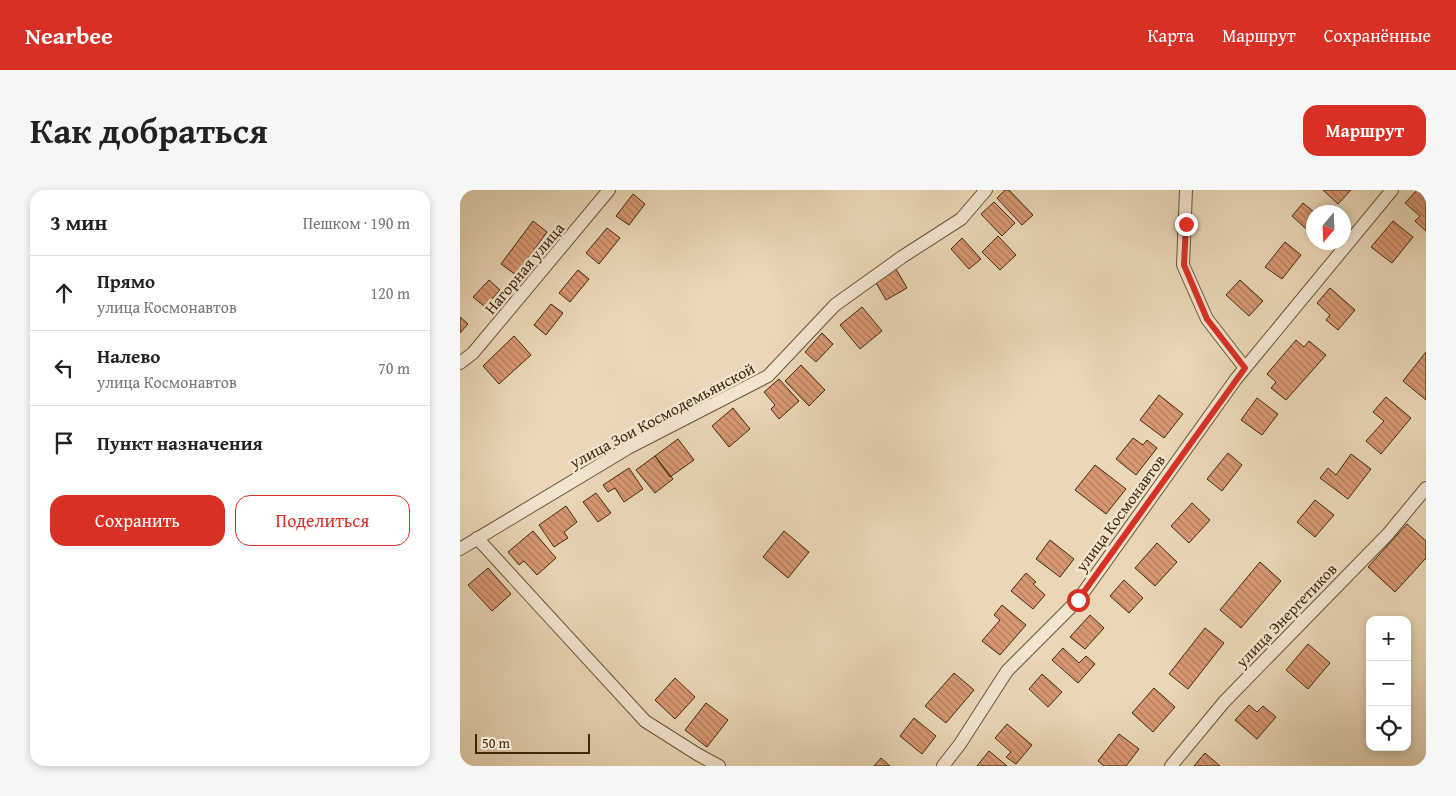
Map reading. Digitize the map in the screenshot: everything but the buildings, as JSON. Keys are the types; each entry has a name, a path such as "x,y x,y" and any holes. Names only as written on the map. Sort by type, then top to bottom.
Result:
{"street":[{"name":"Нагорная улица","path":"460,363 473,353 609,190"},
{"name":"улица Зои Космодемьянской","path":"460,549 628,448 768,376 835,305 902,257 962,219 986,190"},
{"path":"1186,190 1184,265 1207,319 1245,368"},
{"name":"улица Космонавтов","path":"944,766 1007,671 1078,600 1245,368 1392,190"},
{"name":"улица Энергетиков","path":"1170,766 1224,702 1388,534 1426,488"},
{"path":"478,538 645,721 696,754 719,766"}],"route":[{"path":"1078,600 1245,368 1207,319 1184,265 1186,224"}]}
